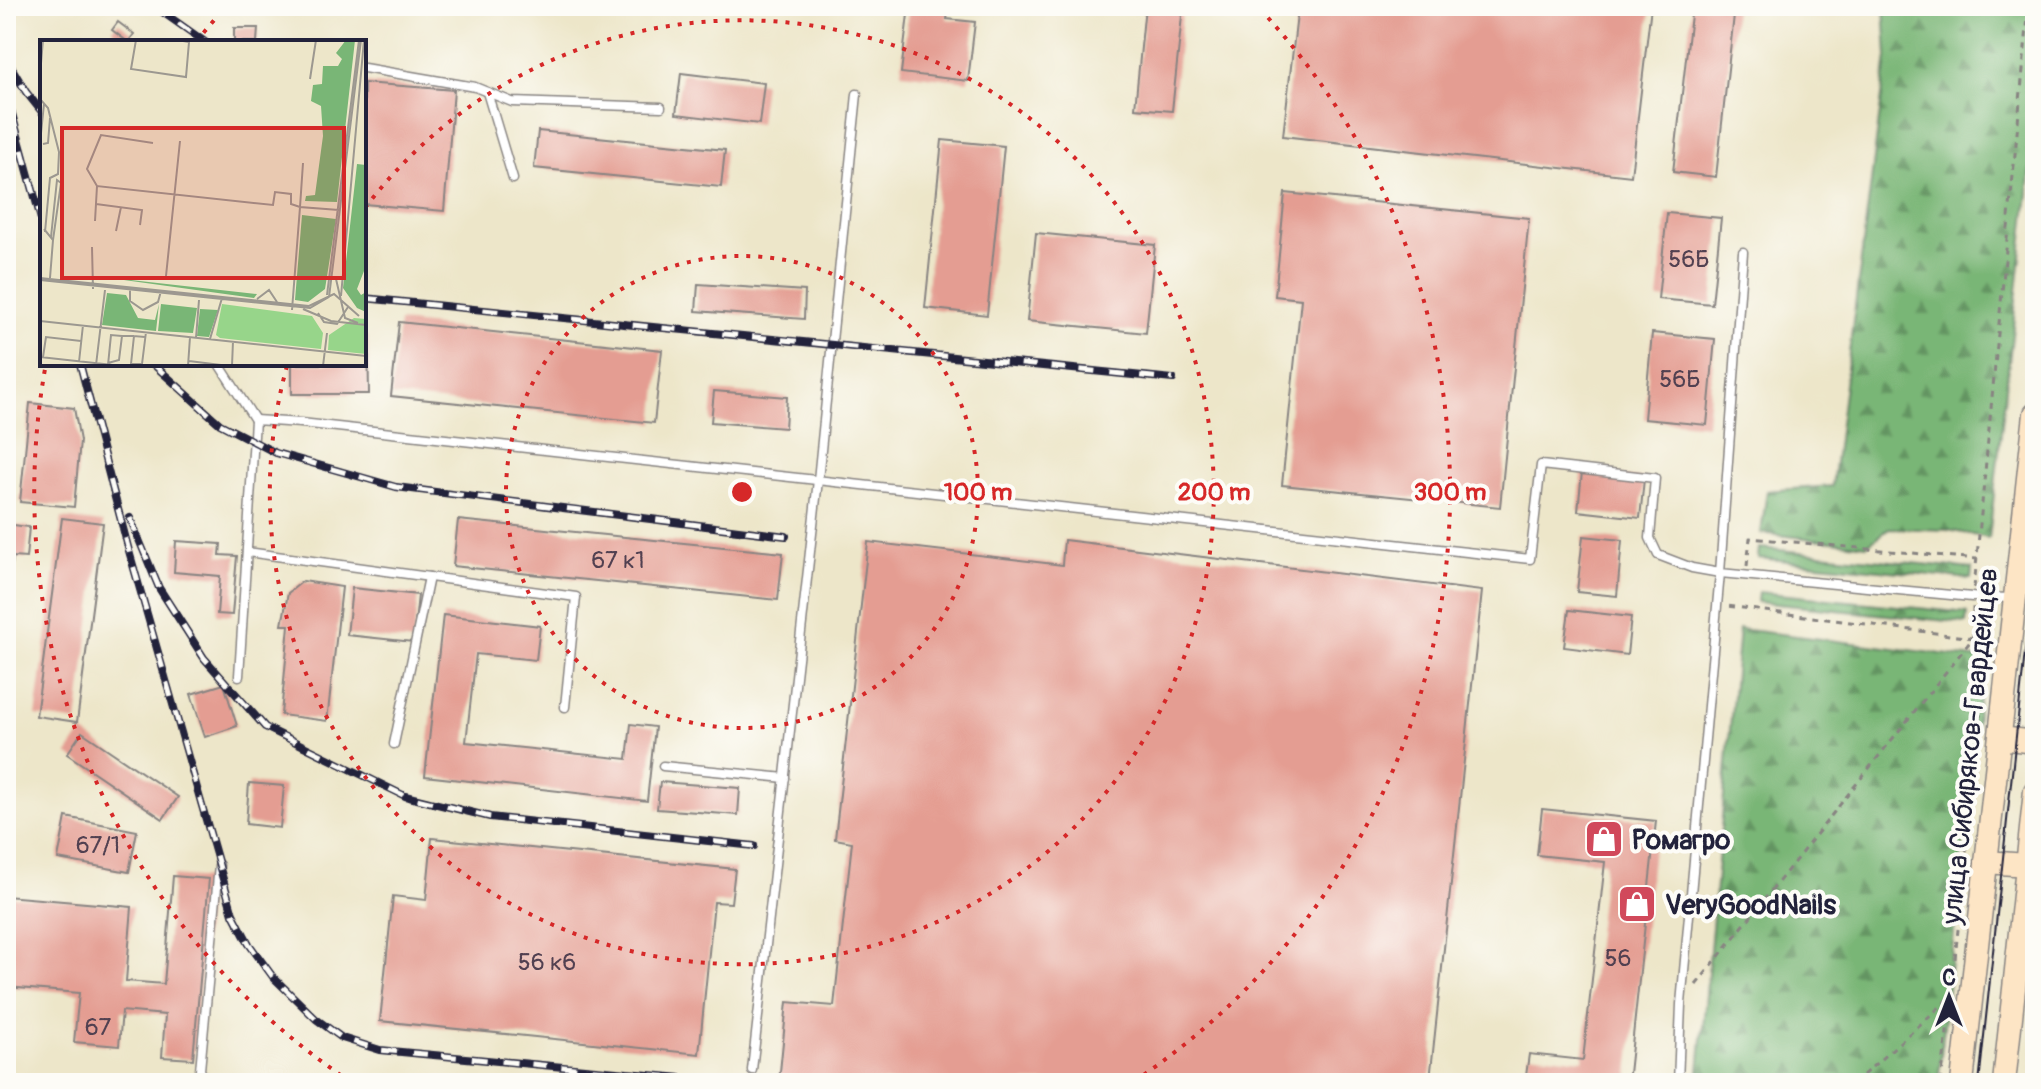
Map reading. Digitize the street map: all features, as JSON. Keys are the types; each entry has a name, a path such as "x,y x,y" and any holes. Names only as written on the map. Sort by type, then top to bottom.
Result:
{"main road":[{"name":"улица Сибиряков-Гвардейцев","path":"1962,1083 2000,738 2025,599 2035,414"},
{"path":"2000,738 2035,742"},
{"path":"2004,1083 2031,866 2035,791"},
{"path":"1986,862 2031,866"}],"lane":[{"path":"366,68 475,87 512,102 661,107"},
{"path":"487,92 513,179"},
{"path":"752,1070 818,480 857,94"},
{"path":"1678,1083 1681,1004 1720,573 1743,252"},
{"path":"220,366 255,420 239,676"},
{"path":"255,420 1530,559 1541,465 1655,478 1650,538 1658,555 1692,568 1972,597 2025,599"},
{"path":"247,552 576,597 565,707"},
{"path":"394,744 429,577"},
{"path":"663,766 785,778"},
{"path":"206,1083 200,1070 219,865"}],"path":[{"path":"1941,1083 1983,688 1973,638 1972,597 2029,6"},
{"path":"1746,575 1750,538 1977,559"},
{"path":"1716,605 1973,638"},
{"path":"1681,1004 1973,638"},
{"path":"1854,1083 1951,997"}],"green space":[{"path":"1884,6 2035,6 2035,132 1989,538 1947,530 1889,528 1867,545 1761,533 1767,491 1832,486 1887,57"},
{"path":"1759,548 1972,569 1971,579 1758,558"},
{"path":"1758,592 1967,613 1966,623 1757,602"},
{"path":"1739,629 1983,659 1938,1083 1698,1083"}],"building":[{"path":"909,6 949,6 947,19 975,22 968,81 901,73"},
{"path":"1145,6 1183,6 1172,111 1135,108"},
{"path":"1298,6 1651,6 1631,176 1283,136"},
{"path":"1692,6 1735,6 1716,177 1673,172"},
{"path":"118,22 134,34 125,40 112,30"},
{"path":"234,28 258,28 257,40 234,40"},
{"path":"681,73 764,83 759,124 676,114"},
{"path":"366,83 454,90 444,211 366,204"},
{"path":"538,131 725,150 721,187 534,168"},
{"path":"942,140 1004,146 987,315 925,308"},
{"path":"1285,193 1529,218 1500,507 1282,485 1301,299 1275,296"},
{"path":"1667,213 1721,218 1712,304 1658,299"},
{"path":"1036,233 1155,245 1146,333 1027,321"},
{"path":"698,284 805,291 804,319 696,311"},
{"path":"399,322 662,350 654,423 391,396"},
{"path":"1652,333 1715,339 1707,425 1644,419"},
{"path":"368,336 369,394 292,394 292,366 366,366"},
{"path":"714,391 787,397 785,428 711,422"},
{"path":"30,403 74,408 80,441 74,507 20,502"},
{"path":"1582,472 1644,479 1640,518 1578,511"},
{"path":"62,518 103,523 77,722 36,716"},
{"path":"458,520 783,553 778,600 453,566"},
{"path":"6,524 29,527 26,558 13,557 8,601 6,601"},
{"path":"1583,536 1622,540 1617,596 1577,592"},
{"path":"1064,540 1482,591 1430,1080 1441,1083 779,1082 787,1002 834,1006 852,842 835,839 868,542 1062,565"},
{"path":"176,541 221,544 220,555 237,556 232,615 217,614 220,576 174,572"},
{"path":"303,581 342,587 327,721 281,715 289,625 282,625 288,593"},
{"path":"352,588 418,595 413,642 347,635"},
{"path":"1569,610 1631,617 1627,655 1564,647"},
{"path":"443,615 540,626 536,660 476,654 466,742 627,759 631,724 655,727 647,801 425,776"},
{"path":"224,684 237,726 205,737 191,694"},
{"path":"82,732 178,797 163,819 67,754"},
{"path":"660,782 740,788 738,815 657,809"},
{"path":"249,783 284,786 280,828 246,824"},
{"path":"1542,809 1656,821 1628,1083 1525,1083 1529,1054 1583,1060 1605,862 1537,855"},
{"path":"66,817 137,831 129,872 58,859"},
{"path":"432,838 735,869 731,903 714,902 699,1054 380,1021 393,896 426,900"},
{"path":"173,876 209,879 193,1059 162,1057 165,1015 122,1011 119,1046 74,1042 79,993 6,987 6,896 132,907 126,981 164,984"}],"tram line":[{"path":"1979,1083 2035,558"}],"railway":[{"path":"154,6 202,40"},
{"path":"6,58 40,110"},
{"path":"6,92 40,216"},
{"path":"366,298 1173,379"},
{"path":"81,366 129,551 233,914 249,944 273,977 316,1019 342,1038 380,1050 735,1083"},
{"path":"155,366 220,424 276,453 396,487 786,536"},
{"path":"130,518 159,588 204,658 265,727 405,796 490,817 754,846"}],"place":[{"name":"Ромагро","path":"1604,839"},
{"name":"VeryGoodNails","path":"1637,904"}]}
